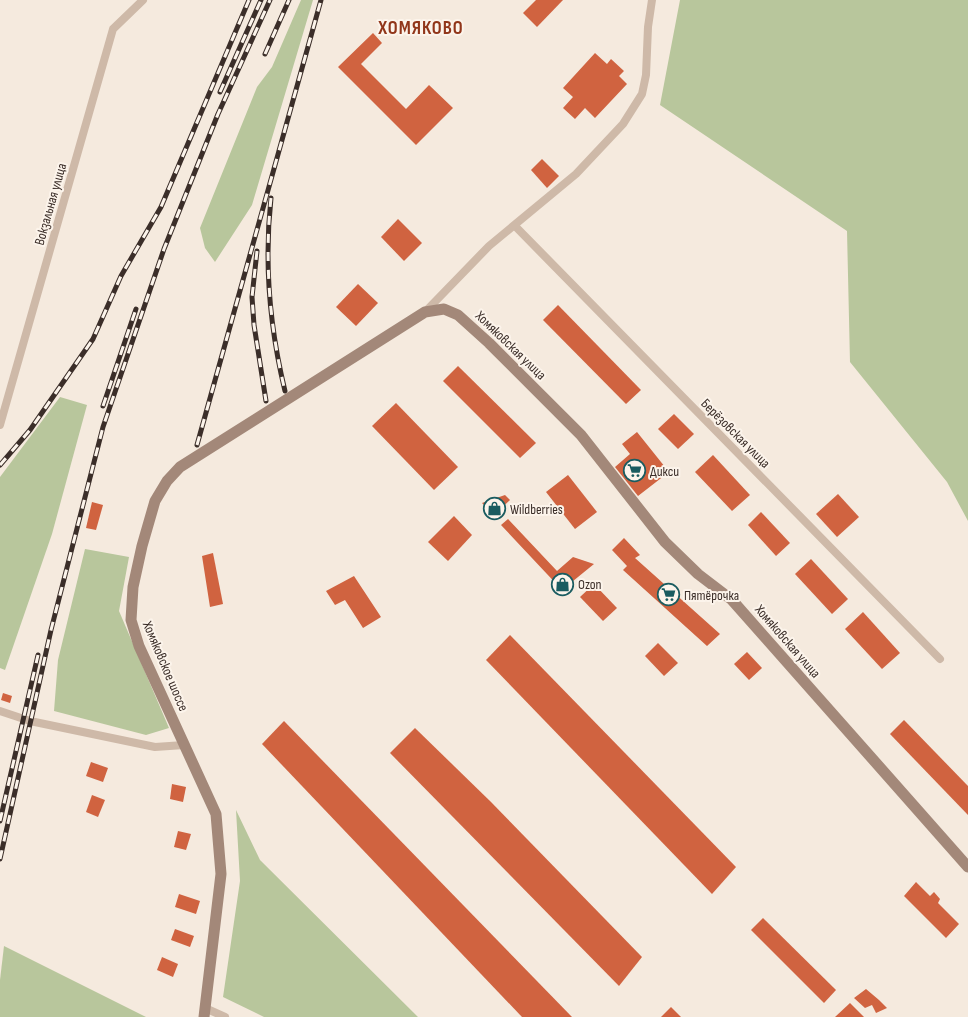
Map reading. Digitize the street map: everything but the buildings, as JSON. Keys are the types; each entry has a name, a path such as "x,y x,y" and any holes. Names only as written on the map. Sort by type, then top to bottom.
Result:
{"street":[{"name":"Вокзальная улица","path":"0,425 113,29 143,0"},
{"path":"426,312 489,246 576,174 624,124 642,94 646,75 648,27 652,0"},
{"name":"Берёзовская улица","path":"515,226 940,658"},
{"name":"Хомяковская улица","path":"426,312 444,309 458,315 489,343 581,435 665,542 698,574 732,600 968,867"},
{"name":"Хомяковское шоссе","path":"204,1013 221,874 216,814 139,646 131,620 133,587 155,501 166,481 180,467 426,312"},
{"path":"0,711 30,721 155,747 184,745"},
{"path":"204,1013 225,1017"}],"green space":[{"path":"301,0 313,0 252,205 215,262 205,248 200,228 257,87 272,67"},
{"path":"680,0 968,0 968,521 947,482 850,362 847,231 660,105"},
{"path":"60,397 87,405 52,534 5,670 0,668 0,477"},
{"path":"85,549 129,557 119,611 169,728 146,735 54,711 58,660"},
{"path":"236,810 260,860 418,1017 264,1017 223,997 240,881"},
{"path":"4,946 146,1017 0,1017 0,980"}],"railway":[{"path":"0,465 30,430 93,339 121,276 161,207 249,0"},
{"path":"220,92 261,0"},
{"path":"0,859 51,630 103,427 164,249 218,114 270,0"},
{"path":"265,54 289,0"},
{"path":"197,445 321,0"},
{"path":"271,198 268,271 272,320 285,391"},
{"path":"257,251 252,297 254,325 266,401"},
{"path":"103,406 136,309"},
{"path":"0,821 38,655"}],"place":[{"name":"Дикси","path":"634,471"},
{"name":"Wildberries","path":"494,509"},
{"name":"Ozon","path":"562,584"},
{"name":"Пятёрочка","path":"668,595"}],"district":[{"name":"ХОМЯКОВО","path":"421,27"}]}
